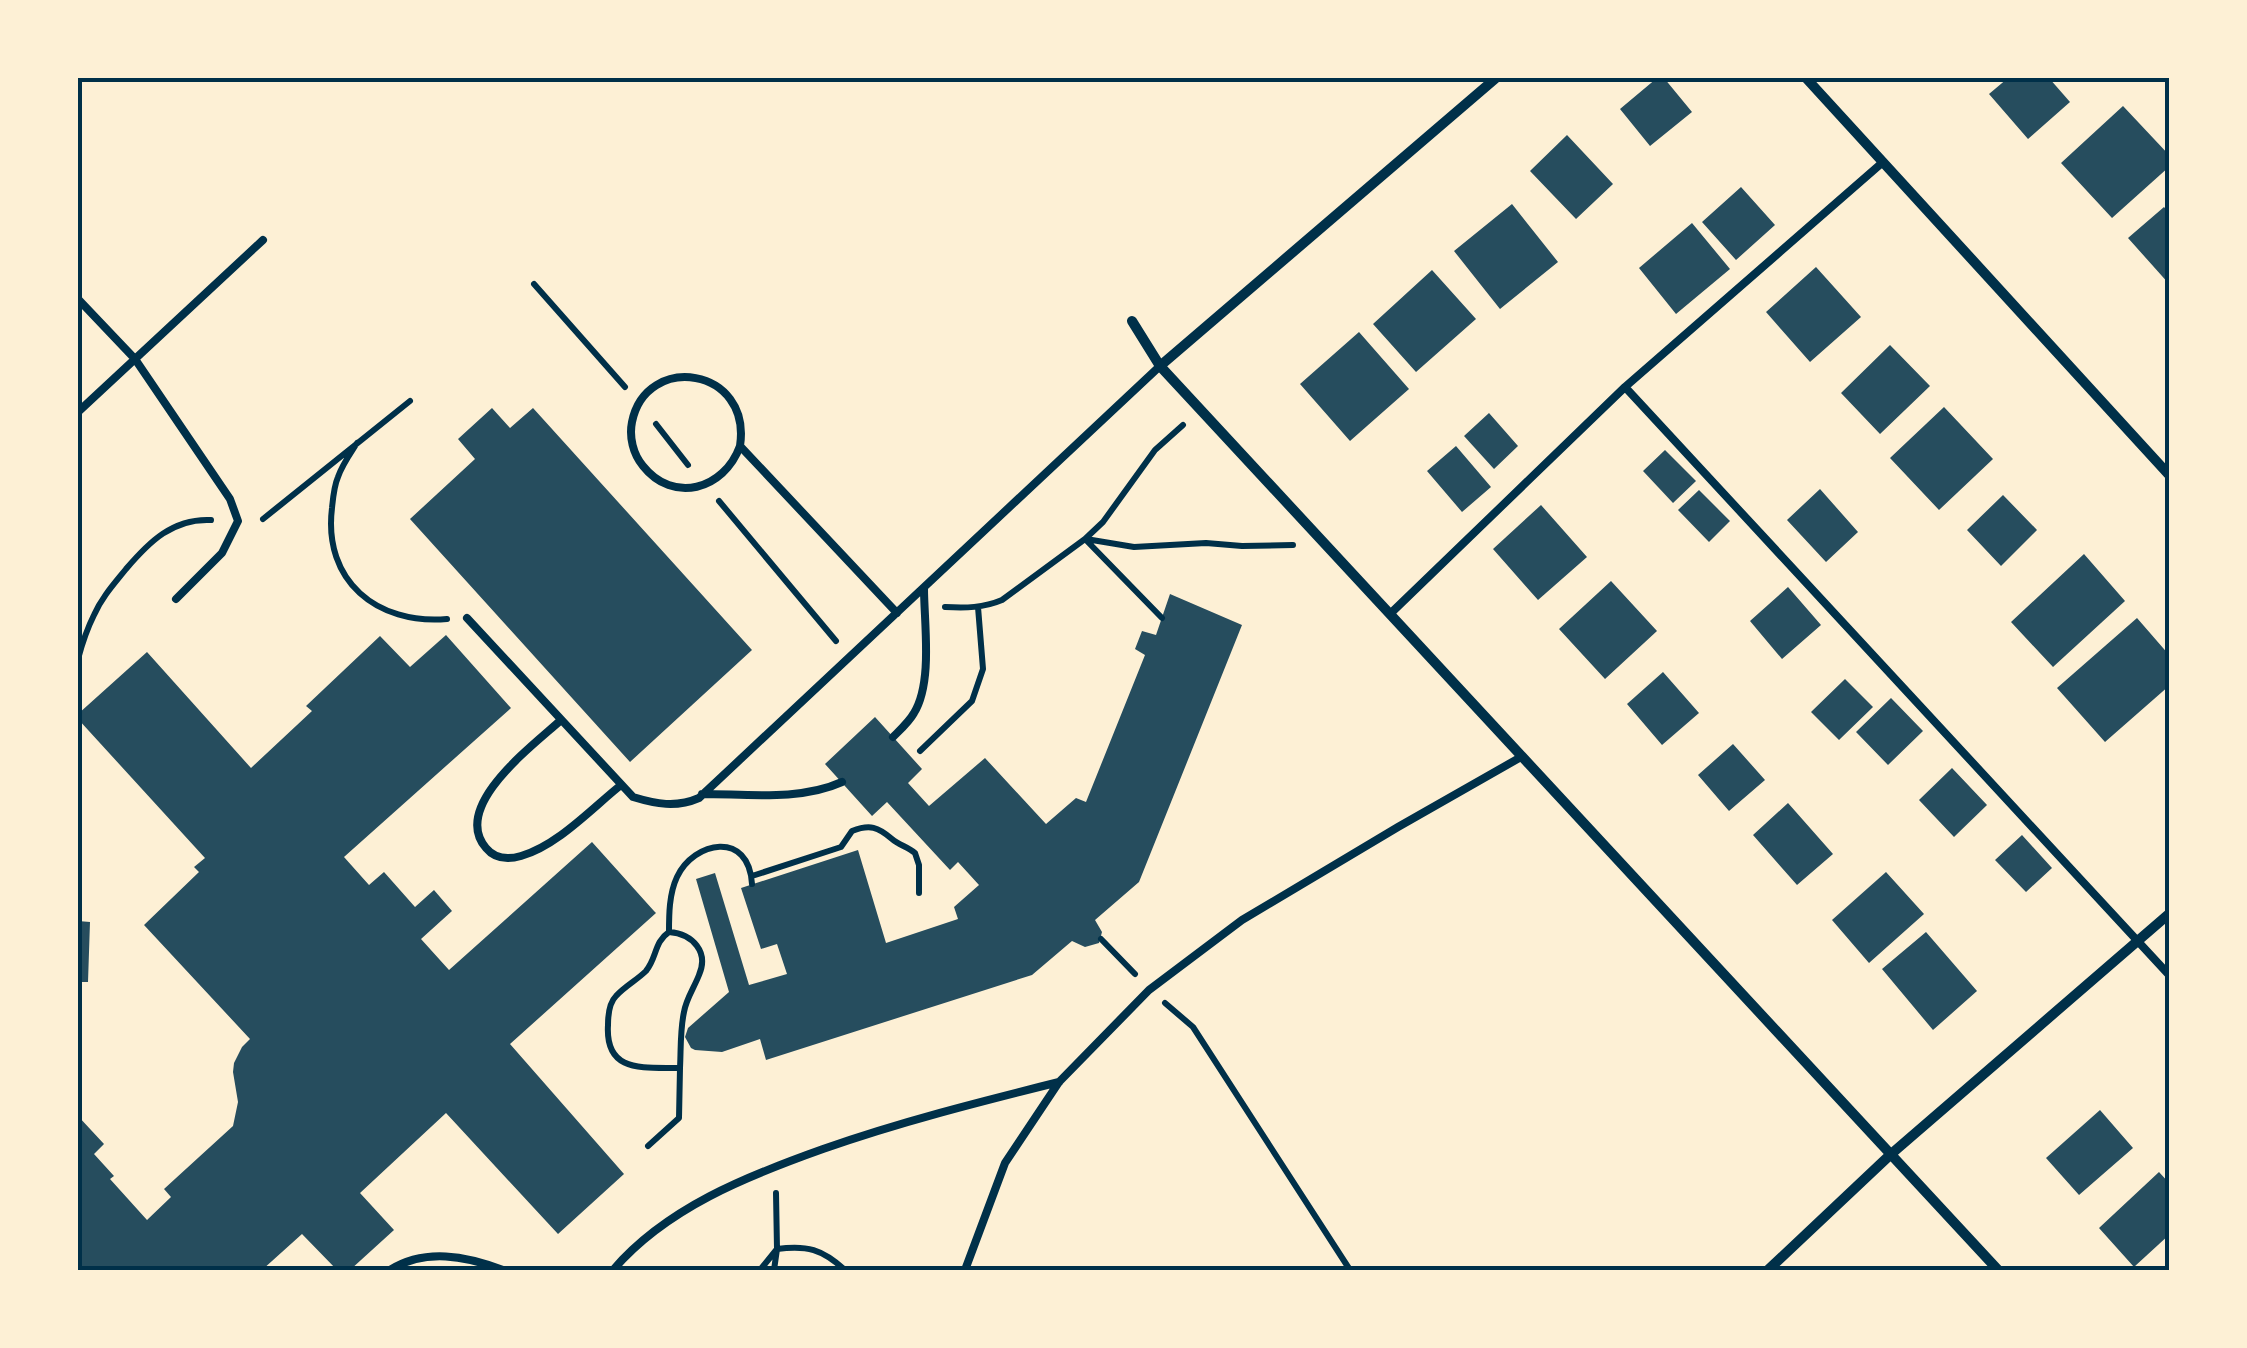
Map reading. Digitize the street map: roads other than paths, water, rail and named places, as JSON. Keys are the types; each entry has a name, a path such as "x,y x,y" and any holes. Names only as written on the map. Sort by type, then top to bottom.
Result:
{"street":[{"path":"1160,366 1496,78"},
{"path":"1806,78 2170,476"},
{"path":"1132,321 1160,366 1200,410 1998,1270"},
{"path":"1768,1270 1890,1155 2170,913"}],"lane":[{"path":"1390,614 1625,387 1883,162"},
{"path":"78,412 263,240"},
{"path":"78,299 135,359 230,499 238,521 224,550 176,599"},
{"path":"467,618 633,797 653,803 685,804 702,794 1160,366"},
{"path":"740,446 732,464 718,478 696,487 673,486 658,480 640,462 631,434 633,418 639,403 657,385 680,377 705,380 725,392 734,404 742,429 740,446 897,613"},
{"path":"1625,387 2170,976"},
{"path":"893,737 914,714 921,696 925,670 924,588"},
{"path":"561,720 502,774 485,797 478,828 490,852 502,859 539,848 621,785"},
{"path":"965,1270 1005,1162 1059,1082 1150,990 1242,920 1521,758"},
{"path":"702,794 786,794 842,782"},
{"path":"613,1270 630,1250 668,1221 711,1195 773,1167 892,1125 1059,1082"},
{"path":"390,1270 404,1262 435,1256 476,1261 503,1270"}]}
